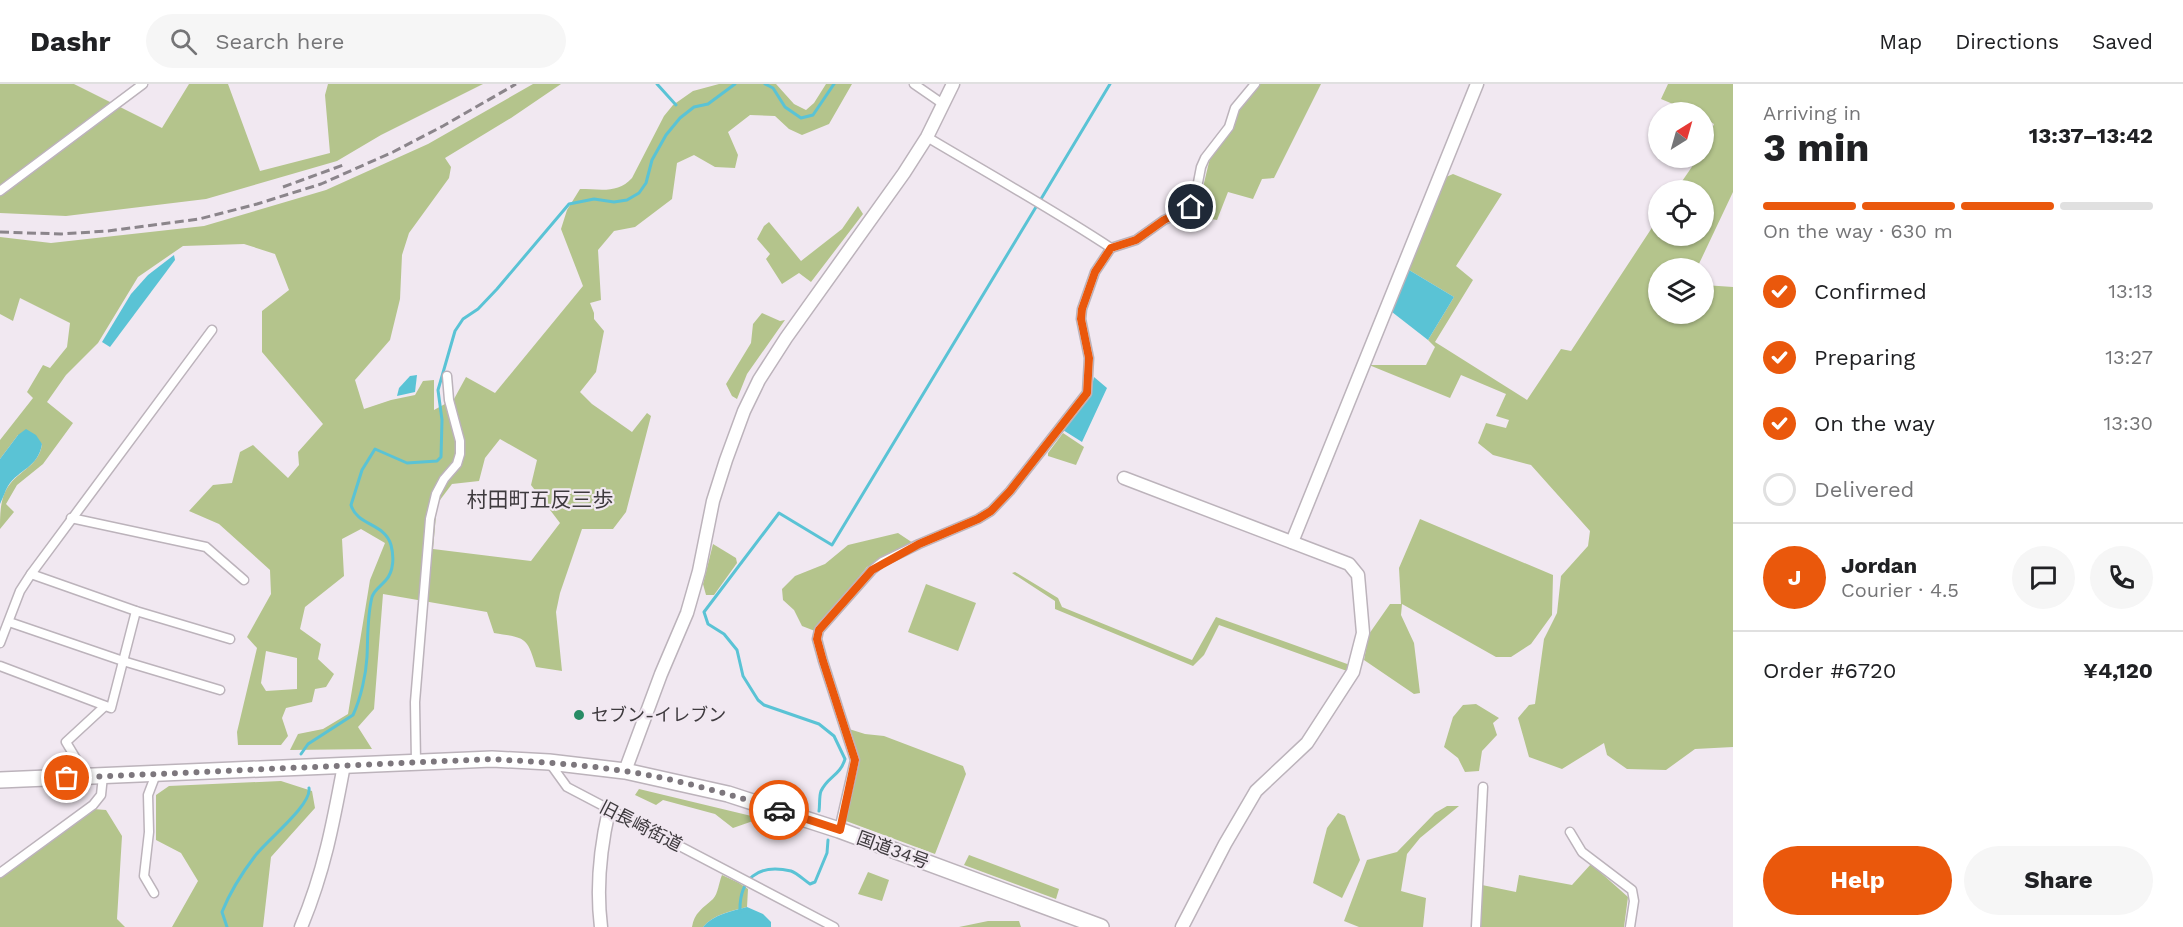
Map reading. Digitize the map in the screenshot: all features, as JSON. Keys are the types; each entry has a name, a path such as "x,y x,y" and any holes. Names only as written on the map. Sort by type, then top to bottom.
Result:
{"highway":[{"name":"国道34号","path":"0,780 492,759 549,762 625,771 728,794 840,830 1101,927"}],"street":[{"path":"0,191 142,84"},
{"path":"914,84 943,104"},
{"path":"625,771 687,614 699,571 716,491 726,460 759,380 786,338 904,173 927,137 953,84"},
{"path":"840,830 855,760 823,661 817,639 819,630 861,580 882,562 978,519 991,511 1010,491 1087,393 1089,369 1081,319 1082,309 1095,272 1111,248 1136,240 1164,220 1194,204 1205,158 1229,127 1235,108 1255,84"},
{"path":"1292,542 1477,84"},
{"path":"927,137 1111,248"},
{"path":"0,643 20,591 31,574 212,330"},
{"path":"416,762 415,702 430,519 436,494 444,479 457,464 460,454 460,441 449,400 447,376"},
{"path":"1124,478 1349,564 1358,575 1363,633 1353,672 1307,743 1256,791 1182,927"},
{"path":"71,518 206,547 244,580"},
{"path":"31,574 136,611 230,639"},
{"path":"0,666 111,708 136,611"},
{"path":"9,622 123,661 220,690"},
{"path":"0,873 93,805 101,795 96,776 78,762 66,742 105,706"},
{"name":"旧長崎街道","path":"549,762 567,787 834,927"},
{"path":"301,927 316,892 328,851 344,765"},
{"path":"154,893 144,876 149,832 148,795 156,774"},
{"path":"1476,927 1484,787"},
{"path":"601,927 598,881 601,846 609,810"},
{"path":"1570,832 1582,852 1632,890 1634,901 1630,927"},
{"path":"0,862 11,864"}],"green space":[{"path":"0,84 74,84 162,128 189,84 228,84 260,171 330,153 325,95 328,84 483,84 381,135 337,161 206,199 66,216 0,213"},
{"path":"533,84 561,84 445,158 451,167 449,178 409,233 402,255 400,299 390,340 355,380 364,409 415,395 423,381 434,380 434,410 454,399 466,377 495,393 583,286 561,229 567,210 580,189 608,190 627,183 632,178 664,116 673,105 693,91 719,84 776,84 794,104 806,110 814,103 826,84 852,84 829,124 802,135 789,129 775,116 750,115 728,132 738,155 735,168 715,167 694,155 677,163 672,199 635,227 614,231 598,250 601,300 590,303 594,319 604,331 596,372 580,392 592,404 632,432 647,413 651,416 626,512 613,529 582,529 560,593 556,612 562,671 536,667 530,649 523,640 494,633 487,612 383,594 374,709 358,727 372,749 290,750 298,734 323,729 348,714 370,580 385,543 361,529 342,539 344,576 305,607 300,629 321,644 318,659 334,674 326,687 315,689 312,702 286,708 282,718 288,736 281,745 238,745 237,732 257,648 247,637 271,594 270,570 219,524 189,511 213,485 232,483 240,452 253,445 288,478 299,465 298,452 323,424 262,352 262,311 289,290 275,254 244,244 183,246 138,277 98,343 66,375 47,402 73,423 43,464 17,485 6,504 14,512 0,529 4,494 15,479 34,462 42,444 18,435 0,459 0,440 33,398 27,392 43,365 50,368 67,347 70,323 20,298 13,321 0,314 0,237 51,243 204,226 326,190 428,144","holes":["500,439 537,460 531,485 560,523 531,561 433,549 437,504 452,484 479,481 485,458","266,651 297,658 297,689 266,691 261,683"]},
{"path":"1259,84 1321,84 1274,178 1262,179 1253,199 1228,192 1217,220 1199,217 1193,230 1174,223 1198,208 1210,158 1234,128 1238,110"},
{"path":"1668,84 1733,84 1733,192 1714,232 1714,180 1683,180 1691,168 1714,168 1714,102 1668,102 1661,99"},
{"path":"1453,174 1502,194 1456,266 1473,280 1435,342 1527,400 1561,349 1571,351 1648,234 1648,246 1707,246 1702,258 1648,258 1648,324 1714,324 1714,286 1733,287 1733,747 1695,749 1666,770 1627,769 1607,755 1604,743 1562,769 1529,757 1518,718 1529,705 1535,704 1544,639 1557,613 1561,576 1588,546 1590,531 1531,465 1493,455 1478,443 1486,423 1506,428 1509,420 1496,416 1506,394 1461,375 1450,398 1369,365 1426,365 1435,347 1428,340 1454,297 1409,270 1446,177"},
{"path":"858,206 863,214 811,282 799,273 782,284 766,259 770,254 757,239 764,226 769,222 801,261 842,229"},
{"path":"762,313 780,321 785,320 747,374 737,399 732,396 726,384 751,343 753,324"},
{"path":"1063,433 1084,447 1076,465 1048,456"},
{"path":"1420,519 1553,575 1552,615 1531,644 1511,657 1496,657 1402,604 1401,615 1414,643 1420,693 1414,694 1364,660 1369,634 1390,604 1401,604 1399,568"},
{"path":"898,533 913,543 867,567 815,631 802,626 794,610 783,600 782,589 795,576 825,564 848,545"},
{"path":"713,544 736,558 737,563 714,595 706,595 703,584"},
{"path":"1015,572 1058,598 1062,607 1192,660 1216,617 1350,665 1347,671 1219,625 1204,655 1193,666 1055,609 1055,601 1012,573"},
{"path":"926,584 976,603 958,651 908,632"},
{"path":"1476,704 1499,718 1493,723 1497,735 1482,751 1479,771 1465,772 1458,758 1444,747 1453,717 1463,705"},
{"path":"849,729 884,736 963,766 966,774 935,854 846,821 859,759"},
{"path":"281,781 312,791 315,808 271,857 263,927 172,927 198,881 181,853 156,840 156,795 169,786"},
{"path":"639,789 785,824 776,828 753,821 733,828 715,814 663,800 656,805 635,795"},
{"path":"1447,806 1459,806 1420,838 1407,854 1401,891 1426,898 1423,927 1359,927 1344,921 1367,860 1397,852 1435,813"},
{"path":"93,809 106,810 122,836 117,919 125,927 0,927 0,878"},
{"path":"1338,813 1345,816 1360,860 1342,898 1313,883 1327,828"},
{"path":"969,855 1059,889 1056,899 964,865"},
{"path":"1591,864 1628,897 1624,927 1480,927 1482,885 1516,892 1519,875 1572,885"},
{"path":"868,872 889,880 882,901 858,894"},
{"path":"722,875 748,889 747,907 718,916 703,927 692,927 697,914 715,897"},
{"path":"988,921 1019,921 1021,927 959,927"}],"water":[{"path":"174,255 175,260 110,347 102,342 131,294 148,275"},
{"path":"1409,270 1454,297 1428,340 1392,312"},
{"path":"417,375 415,392 397,396 399,388 410,376"},
{"path":"1094,377 1107,388 1082,442 1063,430 1089,398"},
{"path":"26,429 36,435 42,444 40,452 32,463 12,480 0,504 0,459 18,435"},
{"path":"747,907 763,914 771,922 771,927 703,927 718,916"}],"waterway":[{"path":"657,84 676,105"},
{"path":"301,754 308,744 353,715 366,671 368,620 372,597 389,576 392,568 393,554 388,538 383,532 359,517 351,505 362,470 375,449 407,463 437,461 441,457 442,420 438,390 455,331 463,319 478,309 497,289 569,204 594,199 614,202 627,200 639,193 646,183 652,160 666,135 680,118 694,107 708,104 735,84"},
{"path":"765,84 773,88 785,107 801,118 813,115 834,84"},
{"path":"1041,199 1110,84"},
{"path":"819,811 821,791 840,769 845,759 834,736 819,724 764,705 758,700 743,676 737,650 724,634 708,624 704,612 779,513 832,545 1036,207"},
{"path":"227,927 222,912 245,869 304,804 309,788"},
{"path":"740,912 743,891 747,882 760,872 769,869 791,871 810,884 815,882 827,853 828,840"}],"railway":[{"path":"0,232 61,234 108,231 199,219 257,204 321,184 393,152 516,84"},
{"path":"283,187 346,164"}],"way so far":[{"path":"67,778 492,759 549,762 625,771 728,794 779,810"}],"place":[{"name":"セブン-イレブン","path":"579,715"}],"district":[{"name":"村田町五反三歩","path":"540,500"}],"route":[{"path":"779,810 840,830 855,760 823,661 817,639 819,630 861,580 882,562 978,519 991,511 1010,491 1087,393 1089,358 1081,319 1082,309 1095,272 1111,248 1136,240 1164,220 1191,207"}]}
